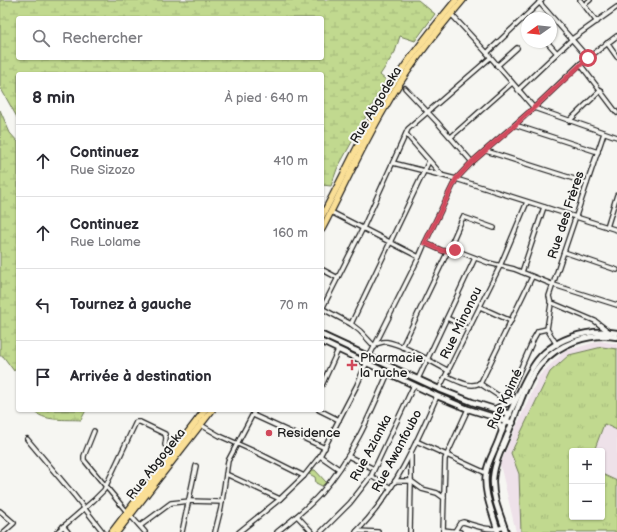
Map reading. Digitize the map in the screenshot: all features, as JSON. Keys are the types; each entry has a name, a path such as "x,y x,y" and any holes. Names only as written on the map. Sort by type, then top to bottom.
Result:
{"main road":[{"name":"Rue Abgodeka","path":"324,224 356,149 388,91 456,0"},
{"name":"Rue Abgodeka","path":"324,214 329,210 387,104 420,55 463,0"},
{"name":"Rue Kpimé","path":"498,531 487,493 486,473 489,461 509,414 534,364 540,357 557,344 567,339 590,332 617,333"},
{"name":"Rue Kpimé","path":"505,529 493,491 493,476 497,461 531,379 540,365 551,355 569,344 586,338 603,335 617,337"},
{"path":"324,336 440,389 515,416"},
{"path":"324,343 437,396 468,409 513,423"},
{"path":"495,409 516,399"},
{"name":"Rue Abgogeka","path":"117,532 129,513 204,412"},
{"name":"Rue Abgogeka","path":"112,532 211,412"},
{"path":"492,416 498,422 502,431"}],"street":[{"path":"580,0 597,22"},
{"path":"584,5 590,0"},
{"path":"486,53 541,1 548,12"},
{"path":"518,90 572,39 617,8"},
{"path":"451,14 534,108 617,138"},
{"path":"557,24 588,58"},
{"path":"239,532 280,499 304,476 325,448 456,179 472,162 534,108 580,64 617,36"},
{"path":"606,43 617,57"},
{"path":"497,66 517,48"},
{"path":"552,48 557,53"},
{"path":"324,307 394,163 406,134 414,124 490,58"},
{"path":"580,64 617,112"},
{"path":"451,137 512,83"},
{"path":"405,88 451,137 472,162"},
{"path":"569,121 601,90"},
{"path":"515,125 598,152"},
{"name":"Rue des Frères","path":"546,329 550,303 549,296 554,285 604,133"},
{"path":"406,134 441,175"},
{"path":"486,150 587,183"},
{"path":"351,324 429,162"},
{"path":"394,163 424,172 456,179 617,230"},
{"path":"607,227 617,195"},
{"name":"Rue Minonou","path":"440,389 500,266 527,202"},
{"path":"522,272 544,207"},
{"path":"329,210 419,257"},
{"path":"402,347 463,217 494,228"},
{"path":"425,243 443,251 455,250 475,258 522,272 554,285 617,305"},
{"path":"564,252 617,270"},
{"path":"418,379 475,258"},
{"path":"324,271 338,278"},
{"path":"446,376 470,386 480,383 532,277"},
{"path":"550,303 595,321 608,332"},
{"path":"480,307 511,321"},
{"path":"324,310 351,324 375,345"},
{"path":"447,318 469,329"},
{"path":"502,398 509,395 536,334 540,330 546,329 557,344"},
{"path":"375,345 386,342 402,347 449,371"},
{"path":"324,381 338,350"},
{"path":"277,532 297,516 320,494 339,469 348,456 364,426 388,373"},
{"path":"480,383 502,398 505,405"},
{"name":"Rue Azianka","path":"321,532 350,503 371,476 414,386"},
{"name":"Rue Awanfoubo","path":"357,532 391,488 410,454 437,396"},
{"path":"460,532 443,531 444,462 468,409"},
{"path":"215,532 222,502 228,461 254,412"},
{"path":"323,412 339,420"},
{"path":"253,415 325,448"},
{"path":"56,532 100,495 106,486 127,439 138,421 165,434 165,445 173,453"},
{"path":"201,425 304,476"},
{"path":"94,431 84,456 84,460 145,532"},
{"path":"27,439 103,532"},
{"path":"416,441 486,473"},
{"path":"410,454 412,481 410,532"},
{"path":"320,456 339,469"},
{"path":"348,456 374,470"},
{"path":"182,532 190,501 196,466"},
{"path":"226,474 280,499"},
{"path":"371,476 391,488"},
{"path":"395,481 412,481 422,489 444,498"},
{"path":"411,490 422,489"},
{"path":"437,494 444,489"},
{"path":"140,526 166,505 190,501 222,502"},
{"path":"0,511 14,522 4,532"},
{"path":"297,516 312,532"},
{"path":"455,531 462,522 490,530 498,531 505,529"},
{"path":"64,526 68,532"},
{"path":"357,532 378,532"}],"shaded area":[{"path":"600,341 617,344 617,532 516,532 500,464 539,376 565,351"}],"green space":[{"path":"0,0 418,0 435,14 415,41 400,36 395,52 380,75 386,80 337,169 331,186 324,185 324,72 16,72 16,115 0,87"},
{"path":"0,110 10,133 16,140 16,368 14,371 3,356 0,356"},
{"path":"602,347 617,349 617,430 604,424 595,448 569,448 569,520 605,520 605,475 617,481 617,532 521,532 519,474 511,453 550,372 569,355"},
{"path":"36,412 85,412 81,420 62,420 37,414"},
{"path":"310,470 315,470 326,482 322,486 316,483 315,477 309,474 308,472"}],"place":[{"name":"Pharmacie la ruche","path":"352,365"},
{"name":"Residence","path":"269,433"}],"route":[{"path":"455,250 443,251 425,243 456,179 472,162 588,58"}]}
